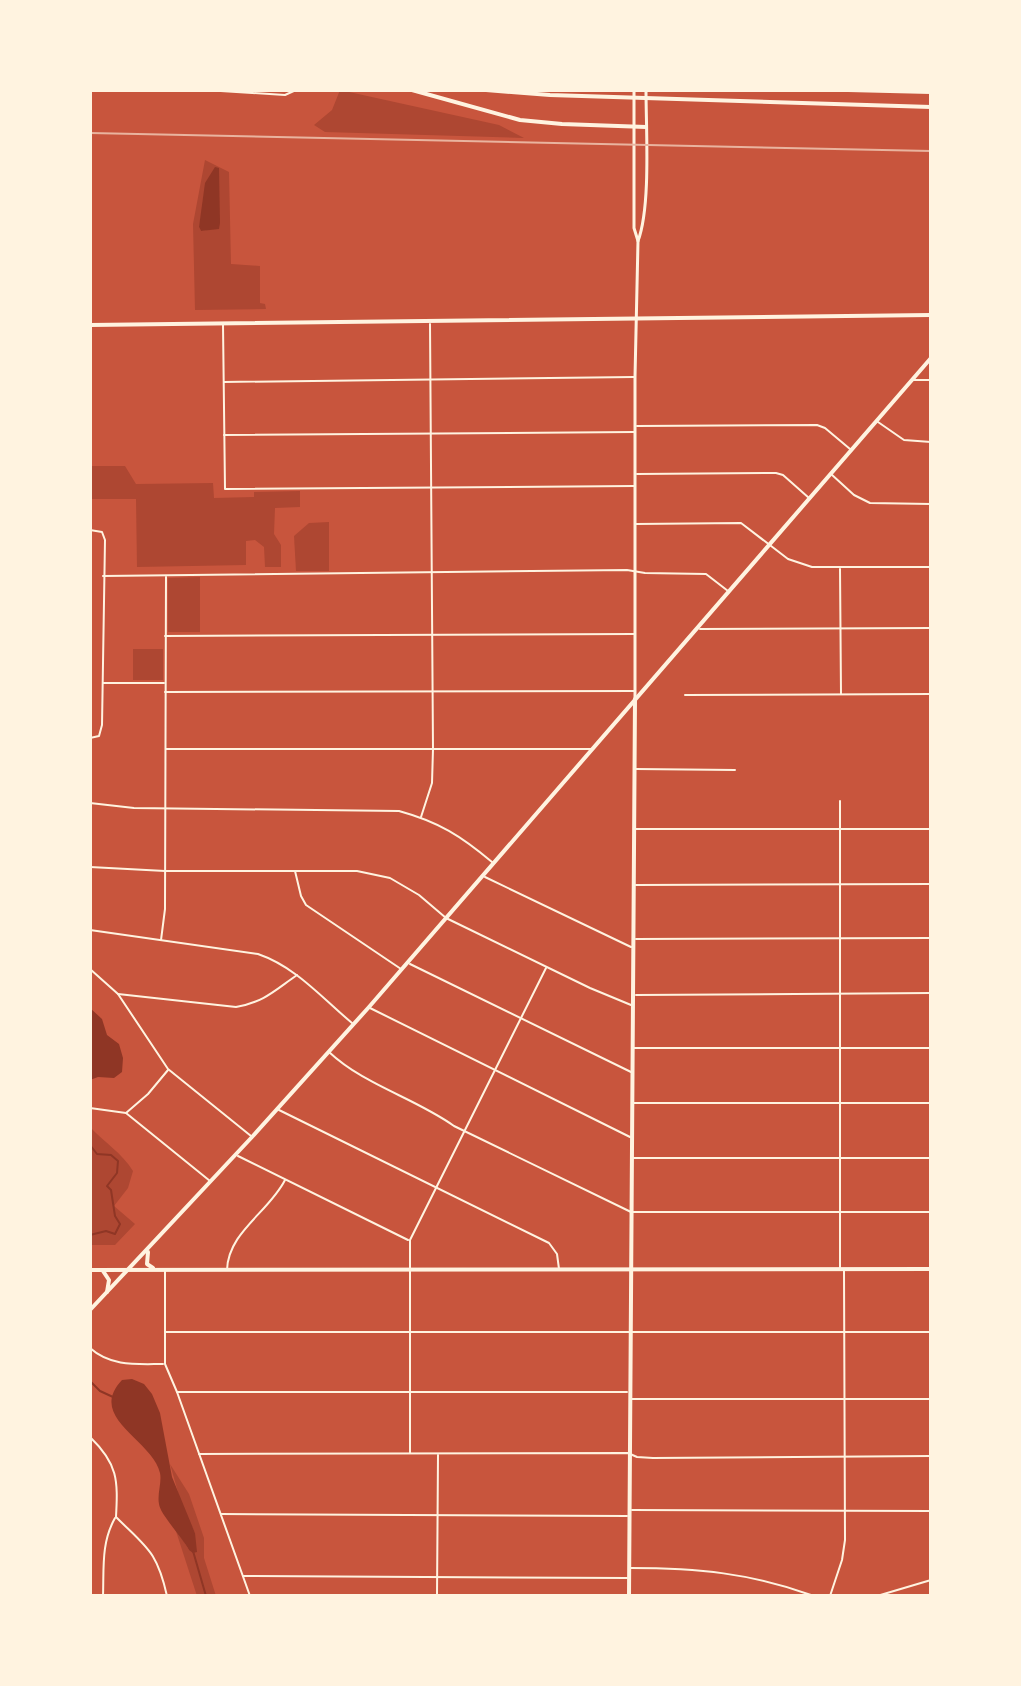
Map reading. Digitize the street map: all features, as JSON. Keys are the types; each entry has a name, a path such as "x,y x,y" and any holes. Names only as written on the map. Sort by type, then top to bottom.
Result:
{"main road":[{"path":"412,90 520,120 646,127"},
{"path":"486,90 931,107"},
{"path":"629,1596 638,241 634,228 634,90"},
{"path":"638,241 643,228 646,90"},
{"path":"848,90 931,92"},
{"path":"90,325 931,315"},
{"path":"90,1310 236,1155 369,1007 931,358"},
{"path":"149,1249 147,1262 155,1270"},
{"path":"90,1270 931,1269"},
{"path":"101,1270 109,1278 107,1292"}],"street":[{"path":"205,90 285,95 296,90"},
{"path":"421,817 432,783 433,749 430,322"},
{"path":"223,324 225,489 636,486"},
{"path":"224,382 635,377"},
{"path":"912,380 931,380"},
{"path":"876,421 899,438 931,442"},
{"path":"224,435 431,434 817,425 851,450"},
{"path":"636,474 776,473 783,475 809,498"},
{"path":"831,474 854,495 870,503 931,504"},
{"path":"636,524 741,523 799,564 840,568 931,567"},
{"path":"90,530 102,532 105,540 102,725 99,736 90,738"},
{"path":"840,568 841,694"},
{"path":"103,576 703,573 729,592"},
{"path":"161,940 165,909 166,576"},
{"path":"694,629 931,628"},
{"path":"165,636 635,634"},
{"path":"103,683 165,683"},
{"path":"165,692 635,691"},
{"path":"685,695 931,694"},
{"path":"166,749 592,749"},
{"path":"634,769 735,770"},
{"path":"830,1596 842,1560 845,1510 840,1212 840,801"},
{"path":"90,803 165,808 381,809 421,817 459,834 493,863"},
{"path":"633,829 931,829"},
{"path":"90,867 165,871 357,871 390,878 419,895 446,918 632,1006"},
{"path":"295,871 306,905 402,969"},
{"path":"482,876 632,948"},
{"path":"633,885 931,884"},
{"path":"90,930 258,954 273,959 298,975 353,1024"},
{"path":"632,939 931,938"},
{"path":"408,962 632,1073"},
{"path":"410,1453 410,1240 546,967"},
{"path":"90,969 118,994 168,1069 252,1137"},
{"path":"118,994 236,1007 271,996 298,975"},
{"path":"631,995 931,993"},
{"path":"369,1007 631,1137"},
{"path":"632,1048 931,1048"},
{"path":"328,1051 349,1068 432,1109 465,1131 631,1212 931,1212"},
{"path":"126,1113 148,1094 168,1069"},
{"path":"631,1103 931,1103"},
{"path":"90,1108 126,1113 211,1182"},
{"path":"277,1109 549,1243 557,1254 559,1270"},
{"path":"236,1155 410,1240"},
{"path":"631,1158 931,1158"},
{"path":"227,1270 232,1246 271,1202 285,1179"},
{"path":"165,1270 165,1364 250,1596"},
{"path":"165,1332 931,1332"},
{"path":"90,1348 110,1360 129,1364 165,1364"},
{"path":"177,1392 931,1399"},
{"path":"90,1437 110,1458 118,1482 116,1517 108,1531 104,1550 103,1596"},
{"path":"437,1596 438,1453"},
{"path":"199,1454 931,1456"},
{"path":"221,1514 931,1511"},
{"path":"116,1517 152,1552 160,1566 167,1596"},
{"path":"628,1568 685,1568 737,1574 814,1596"},
{"path":"243,1576 628,1578"},
{"path":"877,1596 931,1580"}],"shaded area":[{"path":"340,90 499,125 524,138 325,132 314,125 332,110"},
{"path":"205,160 229,172 231,264 260,266 260,303 265,304 266,309 195,310 193,224","holes":["218,168 219,228 201,231 199,227"]},
{"path":"215,167 219,168 219,229 201,231 205,183"},
{"path":"90,466 125,466 136,484 213,483 214,498 254,497 254,492 300,491 300,507 275,508 274,534 281,545 281,567 265,567 264,547 255,540 246,541 246,565 137,567 136,499 90,499"},
{"path":"329,522 329,571 296,571 294,536 309,523"},
{"path":"200,577 200,632 168,632 168,578"},
{"path":"133,649 163,649 163,680 133,680"},
{"path":"90,1008 102,1019 107,1035 119,1044 123,1058 122,1072 114,1078 90,1080"},
{"path":"90,1127 133,1171 128,1188 114,1206 135,1224 115,1245 90,1245"},
{"path":"132,1379 144,1384 160,1413 172,1477 195,1533 197,1552 189,1550 160,1508 160,1473 155,1461 116,1417 112,1406 113,1394 122,1380"},
{"path":"170,1464 189,1494 204,1538 204,1558 216,1596 197,1596 174,1525 189,1550 195,1533 182,1506"}],"waterway":[{"path":"90,1145 97,1154 111,1155 118,1161 117,1173 107,1186 111,1190 115,1216 120,1224 115,1234 106,1231 90,1235"},
{"path":"90,1381 100,1391 113,1397"},
{"path":"193,1551 206,1596"}],"railway":[{"path":"90,133 931,151"}]}
